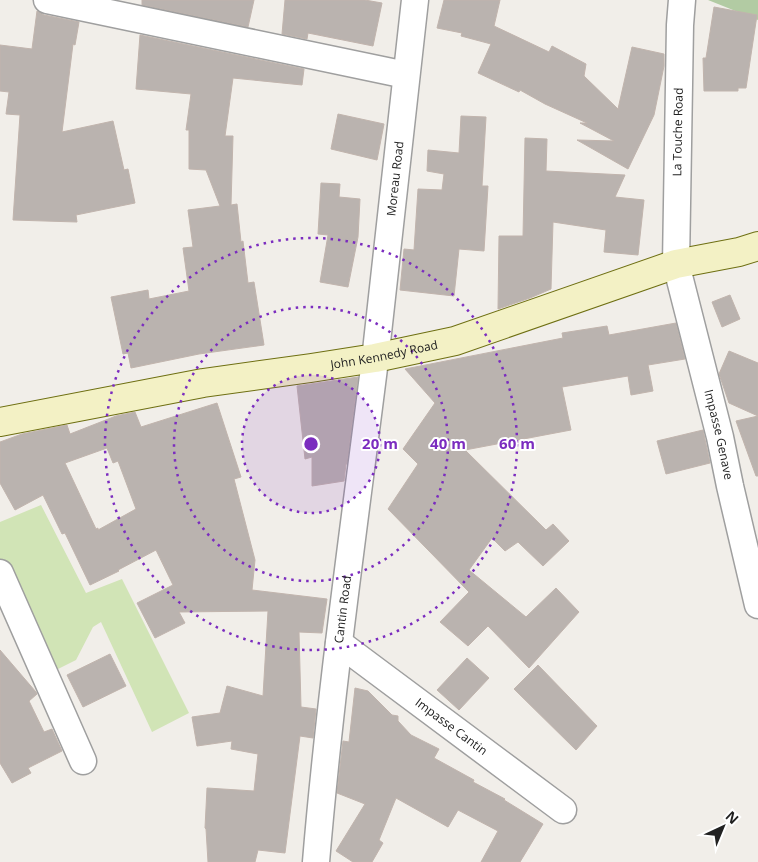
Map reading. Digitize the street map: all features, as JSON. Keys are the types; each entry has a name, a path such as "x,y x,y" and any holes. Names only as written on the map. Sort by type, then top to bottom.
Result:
{"main road":[{"name":"John Kennedy Road","path":"0,422 203,383 375,358 455,341 676,264 739,252 758,246"}],"street":[{"path":"47,0 406,75"},
{"name":"Moreau Road","path":"375,358 415,0"},
{"name":"La Touche Road","path":"676,264 682,0"},
{"name":"Impasse Genave","path":"676,264 720,438 758,605"},
{"name":"Cantin Road","path":"316,862 321,801 375,358"},
{"path":"0,573 83,761"},
{"name":"Impasse Cantin","path":"340,643 563,810"}],"green space":[{"path":"708,0 758,0 758,20"},
{"path":"41,505 86,593 122,579 189,713 152,732 101,622 93,627 76,660 50,673 0,563 0,522"}],"building":[{"path":"142,0 254,0 248,27 142,5"},
{"path":"285,0 365,0 382,3 373,46 308,33 307,39 282,34"},
{"path":"444,0 500,0 494,26 549,52 552,46 586,64 584,76 618,109 632,47 664,54 664,66 654,115 628,169 577,140 614,141 580,123 587,123 545,104 520,90 519,92 478,73 491,44 461,36 462,33 437,28"},
{"path":"714,7 757,15 746,88 738,88 738,91 704,91 703,58 706,58"},
{"path":"37,11 44,15 79,22 75,45 73,44 62,132 113,121 124,170 128,169 135,203 76,215 77,222 13,220 20,115 6,114 9,92 0,91 0,45 32,49"},
{"path":"140,35 304,69 302,85 233,78 225,136 233,136 231,205 237,204 248,283 254,282 264,345 199,354 131,368 128,353 123,354 111,297 148,290 149,299 189,291 183,248 193,247 188,210 220,206 206,170 189,169 189,130 186,130 191,94 136,89"},
{"path":"338,114 384,124 377,160 331,149"},
{"path":"461,116 486,117 482,186 488,186 484,251 459,249 454,296 400,290 404,249 414,250 418,189 442,190 444,174 427,171 428,150 459,153"},
{"path":"525,138 547,139 546,171 625,175 615,197 644,200 638,255 604,252 606,230 553,222 551,289 498,309 499,236 523,236"},
{"path":"321,183 340,184 339,197 360,199 358,237 348,287 320,282 328,235 318,234"},
{"path":"730,295 740,319 722,327 712,302"},
{"path":"676,323 685,359 648,365 653,391 631,395 628,376 562,387 571,430 465,450 546,530 553,524 569,541 543,566 518,542 505,551 492,538 469,570 526,617 556,588 579,612 529,668 488,626 468,646 440,622 469,592 388,509 418,464 403,449 435,403 405,369 563,338 562,333 607,326 609,335"},
{"path":"729,351 758,363 758,416 729,403 719,374"},
{"path":"358,377 344,481 312,486 312,457 305,459 297,386"},
{"path":"217,403 241,477 234,479 255,560 252,590 327,599 322,633 299,632 301,707 316,709 313,738 300,736 285,853 258,850 255,862 208,862 205,828 207,788 254,791 258,754 231,749 232,741 197,746 192,717 220,713 227,686 263,696 268,611 179,612 185,623 155,638 137,603 173,585 156,550 90,585 65,533 62,534 43,495 15,510 0,483 0,442 22,434 67,425 70,434 116,416 135,412 141,427","holes":["107,448 113,463 118,461 136,509 98,530 65,463"]},
{"path":"758,416 758,476 756,476 736,421"},
{"path":"703,430 710,463 666,474 657,441"},
{"path":"0,650 36,692 37,694 29,701 44,732 52,729 62,751 28,768 31,773 12,783 0,763"},
{"path":"110,654 126,686 83,707 67,675"},
{"path":"467,658 489,678 459,710 437,690"},
{"path":"538,665 597,726 576,750 514,689"},
{"path":"355,688 368,691 392,715 398,716 398,721 411,735 439,749 434,758 474,780 473,782 505,799 543,824 520,862 481,862 498,831 458,810 448,827 396,798 379,840 383,843 372,862 353,862 336,851 365,804 337,793 343,741 349,742"}]}
